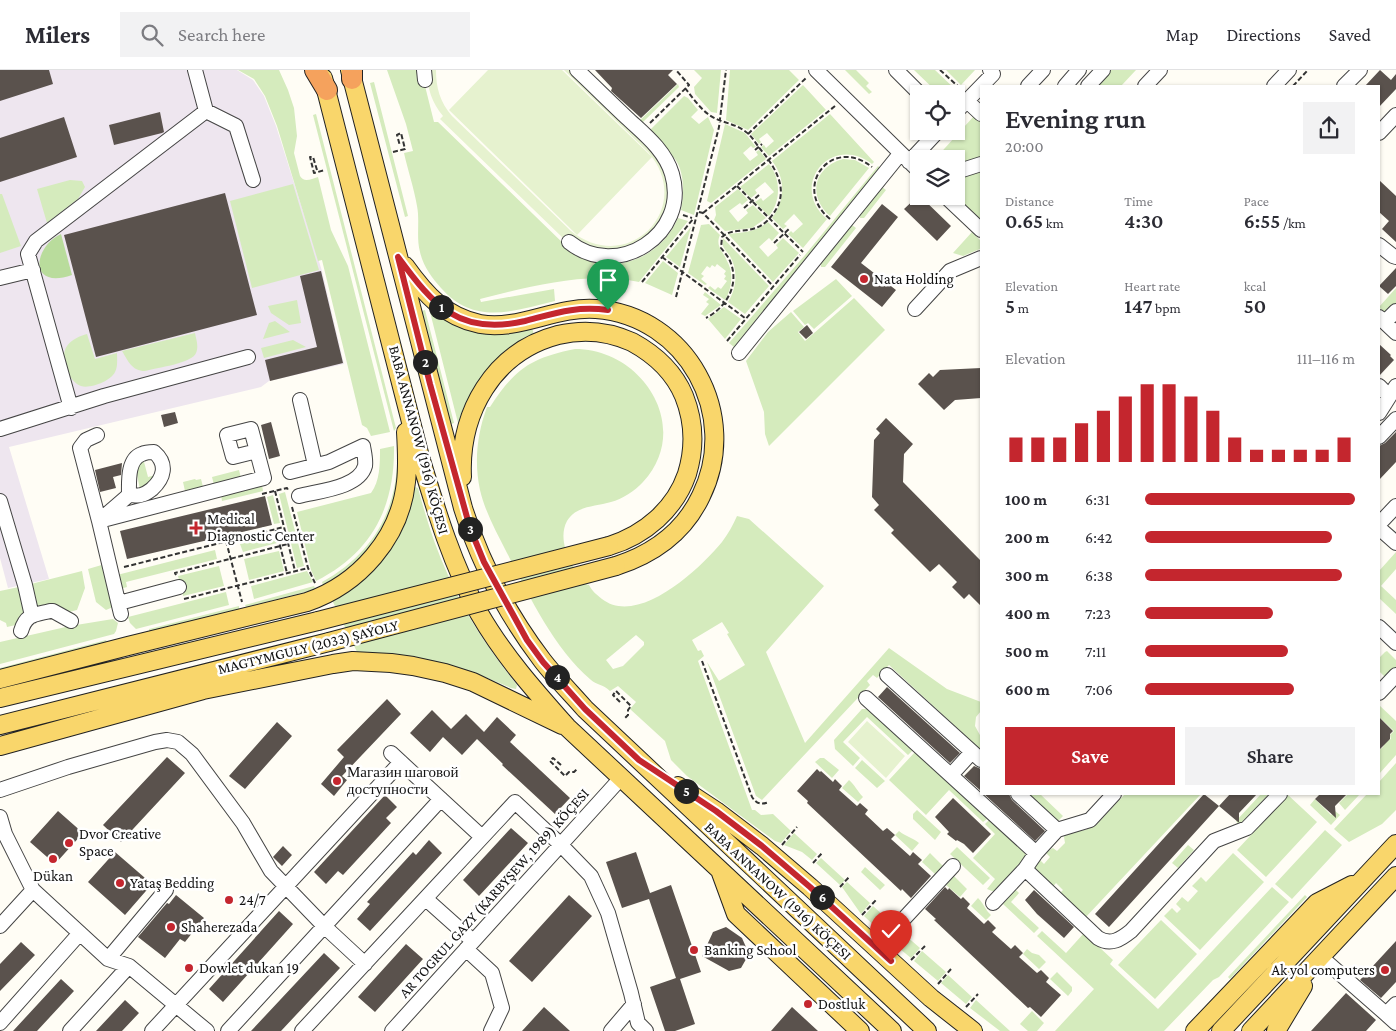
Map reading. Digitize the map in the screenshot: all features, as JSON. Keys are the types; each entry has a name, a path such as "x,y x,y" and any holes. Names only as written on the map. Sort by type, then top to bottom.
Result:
{"highway":[{"path":"315,70 327,90"}],"main road":[{"name":"BABA ANNANOW (1916) KÖÇESI","path":"321,70 405,392 420,457 436,511 463,581 479,613 506,656 567,727 892,1031"},
{"name":"BABA ANNANOW (1916) KÖÇESI","path":"351,73 463,508 477,547 508,608 527,640 543,662 585,709 927,1031"},
{"name":"MAGTYMGULY (2033) ŞAÝOLY","path":"0,725 329,642 616,566 646,554 670,537 689,517 706,484 713,461 714,424 706,392 691,363 668,339 650,326 629,316 608,310 585,308 560,311 502,325 482,324 463,319 447,311 428,296 398,257"},
{"name":"MAGTYMGULY (2033) ŞAÝOLY","path":"0,698 318,622 609,546 636,535 664,513 684,480 692,455 692,428 687,404 672,376 650,353 619,337 587,331 548,338 511,358 494,374 478,399 466,430 461,462 463,508"},
{"path":"0,679 306,602 324,596 347,581 368,562 386,541 396,522 403,500 408,456 405,392"},
{"path":"0,746 203,690 353,661 413,666 445,673 473,682 567,727"},
{"path":"639,760 716,811 762,846 810,887 931,998 973,1031"},
{"path":"1221,1031 1396,844"},
{"path":"719,868 736,914 860,1031"},
{"path":"1251,1031 1396,876"},
{"path":"1196,1031 1317,903 1366,877"},
{"path":"1276,1031 1321,957"}],"street":[{"path":"195,70 206,111 236,126 253,180"},
{"path":"569,242 594,255 616,256 638,250 656,237 664,228 673,208 675,196 672,174 662,154 577,70"},
{"path":"982,85 993,74 990,70"},
{"path":"1029,85 1042,70"},
{"path":"1066,85 1080,70"},
{"path":"1089,85 1103,70"},
{"path":"1146,85 1160,70"},
{"path":"1275,85 1289,70"},
{"path":"1345,85 1360,70"},
{"path":"901,72 912,85"},
{"path":"811,73 845,99 909,162"},
{"path":"965,103 980,88"},
{"path":"969,99 980,113"},
{"path":"71,408 28,254 36,241 206,111"},
{"path":"1380,132 1396,115"},
{"path":"739,353 930,140"},
{"path":"965,169 980,164"},
{"path":"955,205 980,229"},
{"path":"1380,246 1396,257"},
{"path":"915,309 950,270 980,258"},
{"path":"0,278 33,270"},
{"path":"1396,311 1382,320 1396,333"},
{"path":"0,429 104,396 248,357"},
{"path":"1380,386 1393,391 1380,411"},
{"path":"300,400 315,465"},
{"path":"1380,437 1396,419"},
{"path":"97,435 86,440 80,448 120,608 180,586"},
{"path":"290,472 329,462 363,446 364,468 354,481 294,499"},
{"path":"99,521 264,478 257,451"},
{"path":"99,521 129,495"},
{"path":"0,501 32,616"},
{"path":"1380,525 1396,506"},
{"path":"1380,527 1396,543"},
{"path":"21,631 25,620 32,616 53,611 71,621"},
{"path":"1380,628 1396,643"},
{"path":"887,675 977,756 951,775"},
{"path":"1380,692 1396,675"},
{"path":"866,698 1036,853"},
{"path":"0,790 68,767 155,742 167,740 178,742 192,754 243,823 271,872 324,926 365,964"},
{"path":"152,1031 285,887 396,757 482,837"},
{"name":"AR TOGRUL GAZY (KARBYŞEW, 1989) KÖÇESI","path":"392,1031 621,778"},
{"path":"1019,795 1057,830"},
{"path":"993,903 1025,869 1036,853 1057,830 1090,820 1113,795"},
{"path":"1025,869 1098,938 1103,941 1113,942 1122,938 1131,930 1214,841 1247,828 1279,795"},
{"path":"228,1031 441,799"},
{"path":"302,1031 514,802 560,844 591,876 608,913 638,1023 646,1031"},
{"path":"1,822 33,890 108,959 129,966 207,1031"},
{"path":"900,923 953,866"},
{"path":"0,926 33,890"},
{"path":"108,959 166,890"},
{"path":"426,899 492,973 502,1008 491,1031"},
{"path":"0,1022 80,933"},
{"path":"1321,957 1393,1014"},
{"path":"70,1031 129,966"},
{"path":"611,1031 634,1004"}],"path":[{"path":"641,132 689,85 676,70"},
{"path":"676,297 721,121 726,70"},
{"path":"940,70 969,99"},
{"path":"1294,85 1308,70"},
{"path":"748,134 811,73"},
{"path":"685,88 704,111 721,121 746,131 778,174 780,190 777,207 769,219 753,230 728,232 721,239 720,246 730,262 733,278 732,288 725,304 706,318"},
{"path":"703,213 845,99"},
{"path":"394,152 405,149 401,134 397,135 400,146"},
{"path":"755,150 762,144"},
{"path":"317,170 313,157 310,157 314,174 325,170"},
{"path":"830,219 817,204 814,191 816,177 824,166 836,158 842,157 856,158 873,168 876,164"},
{"path":"727,341 803,252 737,186"},
{"path":"744,208 759,196"},
{"path":"699,212 703,213 773,286"},
{"path":"642,282 694,219"},
{"path":"774,242 789,229"},
{"path":"662,257 745,318"},
{"path":"262,494 287,488 294,499 308,568 315,583"},
{"path":"275,491 295,571"},
{"path":"112,570 284,527"},
{"path":"276,529 287,573"},
{"path":"226,541 241,602"},
{"path":"180,586 231,559 288,544"},
{"path":"180,586 238,586 308,568"},
{"path":"702,661 752,797 758,803 769,802"},
{"path":"620,702 613,694 616,691 631,706 628,710 628,715 624,719"},
{"path":"561,765 553,758 550,761 565,776 577,769"},
{"path":"781,846 796,827"},
{"path":"813,863 823,852"},
{"path":"840,887 850,876"},
{"path":"861,916 876,900"},
{"path":"911,961 925,946"},
{"path":"938,984 951,970"},
{"path":"966,1007 978,994"}],"shaded area":[{"path":"0,70 237,70 253,80 264,96 276,126 322,271 344,364 269,381 261,387 9,447 49,579 8,588 0,558"}],"green space":[{"path":"238,70 279,70 288,90 294,108 297,136 294,153 300,176 306,180 318,177 331,230 348,266 390,432 371,436 367,428 362,425 322,260 318,261 277,126 265,96 254,79"},
{"path":"387,70 421,70 434,122 438,122 567,247 585,258 602,263 629,262 653,250 672,230 678,218 688,221 639,282 599,278 579,279 519,289 480,299 481,302 554,289 555,301 524,309 495,313 467,307 454,300 441,288 428,272 421,257 418,241 417,206 404,153 413,151 406,124"},
{"path":"427,70 436,70 439,94 452,116 571,231 593,243 614,246 634,241 649,229 660,213 664,194 661,173 648,152 564,70 573,70 660,156 672,196 654,235 616,253 564,239 440,119 443,116 431,95"},
{"path":"488,70 562,70 652,157 577,235 449,110"},
{"path":"694,70 721,70 717,113 711,112 695,94 694,87 702,78"},
{"path":"730,70 789,70 799,80 748,130 726,120"},
{"path":"845,70 856,70 869,83 866,86 872,92 869,94"},
{"path":"914,70 935,70 951,85 930,85"},
{"path":"946,70 975,70 961,85"},
{"path":"1110,70 1136,70 1122,85 1096,85"},
{"path":"374,82 408,216 405,217 370,83"},
{"path":"678,84 679,87 642,123 638,122"},
{"path":"803,85 826,110 769,156 761,147 764,145 766,148 774,141 767,133 759,139 761,142 759,144 751,134"},
{"path":"684,96 698,110 691,117 699,124 708,117 714,130 694,215 681,210 683,184 681,171 675,159 649,135 649,131"},
{"path":"316,114 396,428 394,431 313,115"},
{"path":"830,114 874,162 872,164 857,156 842,155 829,159 820,168 813,179 812,192 816,206 827,219 803,248 788,234 791,231 793,233 803,224 794,214 784,224 787,226 783,229 772,218 781,197 782,182 777,168 772,161"},
{"path":"974,116 980,121 980,158 965,163 965,150 943,150 952,140 965,140 965,126"},
{"path":"725,124 745,133 756,147 753,148 751,146 743,153 750,161 758,155 756,152 759,150 766,159 711,203 707,201"},
{"path":"843,159 855,160 869,168 830,216 818,200 817,183 820,175 826,168"},
{"path":"769,164 776,176 778,190 776,204 769,216 755,202 761,198 763,201 774,192 765,182 755,190 757,193 751,198 740,187"},
{"path":"878,166 880,168 734,347 729,343 805,255"},
{"path":"980,170 980,219 965,205 965,175"},
{"path":"70,180 82,181 85,187 78,199 47,223 37,189"},
{"path":"293,184 319,270 252,288 230,201"},
{"path":"882,187 886,190 864,218 860,218 860,215"},
{"path":"738,189 748,200 729,211 738,222 748,213 746,210 753,205 766,218 752,228 725,231 714,220 716,215 715,207"},
{"path":"0,194 2,194 21,246 0,253"},
{"path":"768,222 779,233 772,241 769,238 759,247 768,257 778,248 776,245 783,238 799,253 773,282 728,234 754,230"},
{"path":"709,224 720,235 718,242 731,270 731,286 725,300 708,288 710,286 715,290 718,287 721,289 727,281 724,279 726,271 717,264 715,267 712,265 710,268 707,266 701,274 704,276 701,279 707,284 705,285 688,273 701,225"},
{"path":"852,225 856,228 825,267 821,267 821,264"},
{"path":"691,227 680,267 666,257"},
{"path":"972,232 980,240 980,249 963,256 953,253"},
{"path":"61,234 72,275 58,278 48,277 42,272 39,265 41,257 45,248"},
{"path":"723,238 769,286 745,314 728,302 735,285 735,273 733,261 723,246"},
{"path":"663,261 678,273 672,295 645,283"},
{"path":"836,279 852,296 814,329 808,323 805,325 793,311"},
{"path":"1396,288 1396,304 1386,315 1380,306"},
{"path":"705,292 721,305 705,316 701,314 709,304 706,302 709,299 703,295"},
{"path":"854,298 885,330 769,446 765,434 764,412 746,361 768,332 791,312 804,327 798,332 805,341"},
{"path":"297,300 301,323 289,325 271,313 268,306"},
{"path":"724,307 741,319 725,339 708,319"},
{"path":"429,308 450,323 465,328 532,328 534,334 508,351 487,371 470,394 458,423"},
{"path":"425,310 454,423 451,424 422,311"},
{"path":"275,321 290,332 263,339 269,323"},
{"path":"195,333 196,353 188,360 174,365 141,371 131,365 122,351"},
{"path":"87,334 95,359 117,353 117,368 113,375 105,381 85,387 72,379 66,368 64,356 69,344 76,338"},
{"path":"293,340 306,347 264,358 261,348"},
{"path":"575,349 599,352 621,362 640,377 653,395 661,416 663,438 657,461 643,482 624,497 581,509 567,521 563,537 567,554 585,584 589,585 602,599 617,606 633,606 650,600 667,591 699,566 722,542 737,516 749,519 824,586 766,652 805,743 889,648 947,689 980,702 980,712 976,717 975,726 980,735 980,749 889,665 877,678 873,675 867,681 870,685 762,800 756,796 707,662 719,681 745,665 722,622 692,640 698,651 701,650 704,656 698,661 752,810 761,815 773,814 791,831 781,843 775,841 687,776 671,760 665,741 630,709 636,702 618,686 610,691 593,682 565,652 543,621 524,587 482,498 478,480 477,459 481,427 487,407 490,407 516,374 535,361","holes":["636,635 644,642 644,645 623,666 613,669 606,660"]},
{"path":"394,446 390,489 385,508 376,526 366,542 352,557 316,581 311,570 297,512 371,493 378,478 380,449"},
{"path":"397,446 400,446 396,490 382,527 372,544 359,559 323,585 322,582 341,570 356,557 370,542 380,526 389,508 394,488 397,468"},
{"path":"143,458 148,477 159,474 140,490 137,474 139,462"},
{"path":"239,470 241,478 214,485 212,477"},
{"path":"201,479 203,487 185,491 183,482"},
{"path":"262,485 263,491 222,501 221,495"},
{"path":"415,487 418,488 443,564 462,604 497,659 517,685 516,689 455,666 419,658 358,654 332,600 410,505"},
{"path":"285,492 304,566 297,568 279,494"},
{"path":"273,495 280,523 274,524 267,497"},
{"path":"275,535 277,543 243,552 240,544"},
{"path":"215,550 217,559 126,582 127,587 120,589 117,575"},
{"path":"279,551 284,571 249,580 244,559"},
{"path":"1396,552 1396,569 1381,586 1396,600 1396,614 1380,599 1380,570"},
{"path":"105,564 113,607 106,610 96,602 88,569"},
{"path":"219,566 224,586 183,596 178,576"},
{"path":"82,571 85,588 77,610 65,613 37,610 31,584"},
{"path":"307,571 313,582 254,599 251,586"},
{"path":"314,586 315,588 309,591 246,607 245,605"},
{"path":"19,587 25,613 22,614 19,620 20,624 7,627 6,623 0,620 0,591"},
{"path":"226,592 229,605 136,629 130,623 128,617"},
{"path":"239,606 239,609 149,632 149,629"},
{"path":"113,619 118,623 114,634 0,664 0,642 70,626"},
{"path":"106,640 107,642 0,670 0,668"},
{"path":"1387,651 1396,660 1396,670 1386,678 1380,672 1380,657"},
{"path":"1380,706 1396,721 1396,755 1380,773 1380,749 1385,742 1391,739 1390,735 1394,731 1380,718"},
{"path":"862,709 869,709 914,749 908,755 867,717 843,742 860,758 853,766 835,749 834,740"},
{"path":"867,721 905,756 886,778 848,742"},
{"path":"915,752 987,819 983,822 949,790 926,815 889,780"},
{"path":"820,758 824,758 839,770 832,778 815,762"},
{"path":"862,760 885,781 877,788 855,768"},
{"path":"1396,763 1396,810 1382,824 1349,842 1334,829 1366,795 1380,795 1380,781"},
{"path":"849,780 863,797 858,802 842,788"},
{"path":"1030,795 1041,795 1063,816 1058,821"},
{"path":"1124,795 1200,795 1085,918 1059,894 1063,890 1056,883 1052,888 1034,869 1040,860 1044,864 1050,857 1046,853 1053,848 1057,851 1065,843 1064,837 1066,833 1085,830 1095,826"},
{"path":"1260,795 1268,795 1239,825 1236,821"},
{"path":"1288,795 1317,822 1266,877 1237,850"},
{"path":"1347,795 1359,795 1345,810 1339,803"},
{"path":"1315,799 1331,815 1335,811 1340,815 1331,825 1310,805"},
{"path":"917,810 941,832 935,840 913,819 913,814"},
{"path":"990,819 1025,851 1026,856 996,891 987,889 995,879 973,858 995,834 985,824"},
{"path":"1325,830 1342,845 1292,899 1275,884"},
{"path":"899,831 919,843 912,851 895,835"},
{"path":"794,833 817,854 812,860 802,852 784,845"},
{"path":"1188,845 1194,850 1178,868 1172,863"},
{"path":"957,847 990,878 983,885 950,854"},
{"path":"930,853 943,866 935,874 922,862"},
{"path":"1233,853 1264,882 1200,950 1164,916 1172,908 1177,913 1181,909 1176,904 1182,897 1188,902 1198,891 1192,886 1201,877 1206,882"},
{"path":"821,858 845,880 840,885 816,863"},
{"path":"865,867 885,885 880,890 861,872"},
{"path":"954,876 967,889 960,897 946,885"},
{"path":"847,882 870,903 861,914 842,887"},
{"path":"1272,887 1289,902 1219,977 1213,980 1164,1031 1055,1031 1094,989 1037,936 1042,931 1066,953 1084,933 1113,960 1110,964 1158,1009"},
{"path":"1015,889 1019,893 1011,902 1039,928 1034,933 1003,904"},
{"path":"1305,895 1307,897 1230,979 1228,977"},
{"path":"978,898 991,915 986,920 971,906"},
{"path":"873,906 895,926 885,936 864,916"},
{"path":"1161,920 1197,954 1155,999 1118,965"},
{"path":"898,929 920,948 911,958 889,940"},
{"path":"1027,949 1039,955 1046,962 1039,969 1023,954"},
{"path":"922,951 946,972 938,981 914,961"},
{"path":"1057,972 1072,987 1072,991 1068,996 1050,979"},
{"path":"948,975 972,997 966,1004 941,983"},
{"path":"976,1000 1010,1031 1000,1031 970,1008"},
{"path":"1032,1011 1044,1023 1037,1031 1028,1031 1020,1024"}],"building":[{"path":"0,70 49,70 53,84 0,101"},
{"path":"595,70 673,70 668,75 677,84 641,118 611,91 612,88"},
{"path":"1380,70 1391,80 1396,74 1396,89 1380,106 1380,85 1366,85"},
{"path":"160,112 164,132 114,145 109,125"},
{"path":"64,117 77,157 0,182 0,138"},
{"path":"1380,181 1396,196 1396,242 1382,229 1389,221 1380,213"},
{"path":"225,193 257,315 96,357 64,235"},
{"path":"910,203 910,205 929,205 951,226 937,241 904,209"},
{"path":"882,204 898,217 861,263 896,290 882,307 831,267"},
{"path":"1396,268 1396,286 1388,294 1380,285"},
{"path":"321,271 343,363 270,381 265,360 317,347 300,276"},
{"path":"807,325 813,333 806,339 799,332"},
{"path":"1380,345 1391,355 1394,360 1380,375"},
{"path":"980,368 980,398 955,400 944,410 918,384 929,373 933,377 940,370"},
{"path":"175,412 178,423 164,427 161,415"},
{"path":"886,418 913,444 904,454 903,482 980,560 980,605 969,594 964,599 952,587 957,582 939,564 930,572 891,533 894,530 874,510 879,505 872,497 874,440 880,433 876,429"},
{"path":"271,422 280,456 269,459 261,425"},
{"path":"1396,432 1396,462 1380,479 1380,446"},
{"path":"122,463 121,475 113,477 116,488 100,492 95,470"},
{"name":"Medical Diagnostic Center","path":"265,496 272,525 127,559 120,531"},
{"path":"887,687 960,753 950,763 878,697"},
{"path":"387,699 401,714 342,776 347,780 334,796 321,784 344,757 337,750"},
{"path":"432,710 451,729 466,714 484,732 497,717 516,735 510,742 570,798 555,814 477,739 462,755 443,737 430,752 410,733"},
{"path":"1380,718 1393,731 1390,734 1390,739 1380,749"},
{"path":"277,722 292,736 245,789 229,776"},
{"path":"167,757 185,773 121,842 103,825"},
{"path":"974,766 980,769 980,790 964,776"},
{"path":"817,769 833,782 835,779 842,786 839,790 857,806 860,803 868,810 865,814 883,831 887,828 895,835 891,839 910,856 913,852 922,860 918,864 931,876 911,898 902,889 901,891 807,803 808,801 797,791"},
{"path":"385,795 397,807 386,818 391,823 343,875 338,871 326,884 314,872"},
{"path":"985,795 1010,795 1012,800 1045,831 1035,841"},
{"path":"1203,795 1219,806 1109,927 1095,914"},
{"path":"1229,795 1256,795 1239,813 1239,822 1219,806"},
{"path":"1319,795 1346,795 1335,806 1336,818 1315,799"},
{"path":"953,798 991,834 973,853 964,844 947,834 949,832 935,817"},
{"path":"58,811 83,833 55,864 30,842"},
{"path":"511,828 528,843 479,896 463,880"},
{"path":"429,840 442,853 370,931 357,919 370,904 367,902 413,852 416,855"},
{"path":"283,846 292,855 282,866 273,857"},
{"name":"Yataş Bedding","path":"115,852 152,884 125,915 88,882"},
{"path":"636,852 650,893 671,885 701,972 680,979 695,1024 675,1031 665,1031 650,987 676,978 649,899 622,908 606,862"},
{"path":"945,887 948,890 949,888 961,899 963,897 970,904 967,908 984,924 988,920 996,928 992,932 1011,949 1015,945 1023,953 1019,957 1037,973 1041,970 1049,978 1046,982 1061,995 1041,1017 1030,1007 1028,1008 934,920 936,919 925,909"},
{"path":"1034,890 1074,927 1064,938 1037,914 1025,900"},
{"name":"Shaherezada","path":"176,895 204,918 185,942 180,939 165,958 138,937"},
{"path":"569,895 592,916 532,982 509,961"},
{"path":"279,911 293,924 223,1002 209,989"},
{"path":"726,927 742,938 749,954 741,968 729,971 702,956 713,932"},
{"path":"1396,941 1396,982 1381,998 1360,980"},
{"path":"21,942 35,955 0,991 0,964"},
{"path":"406,944 423,959 375,1012 358,997"},
{"path":"324,953 340,968 281,1031 251,1031"},
{"path":"61,979 74,991 37,1031 13,1031"},
{"path":"1346,993 1376,1020 1366,1031 1311,1031"},
{"path":"125,1000 139,1013 122,1031 96,1031"},
{"path":"544,1007 570,1031 522,1031"},
{"path":"792,1007 818,1031 771,1031"}],"place":[{"name":"Nata Holding","path":"864,279"},
{"name":"Medical Diagnostic Center","path":"196,528"},
{"name":"Магазин шаговой доступности","path":"337,781"},
{"name":"Dvor Creative Space","path":"69,843"},
{"name":"Dükan","path":"53,859"},
{"name":"Yataş Bedding","path":"120,883"},
{"name":"24/7","path":"229,900"},
{"name":"Shaherezada","path":"171,927"},
{"name":"Banking School","path":"694,950"},
{"name":"Dowlet dukan 19","path":"189,968"},
{"name":"Ak yol computers","path":"1385,970"},
{"name":"Dostluk","path":"808,1004"}],"route":[{"path":"608,310 585,308 560,311 502,325 482,324 463,319 435,302 421,289 398,257 463,508 484,562 527,640 543,662 585,709 639,760 716,811 762,846 891,961"}]}
